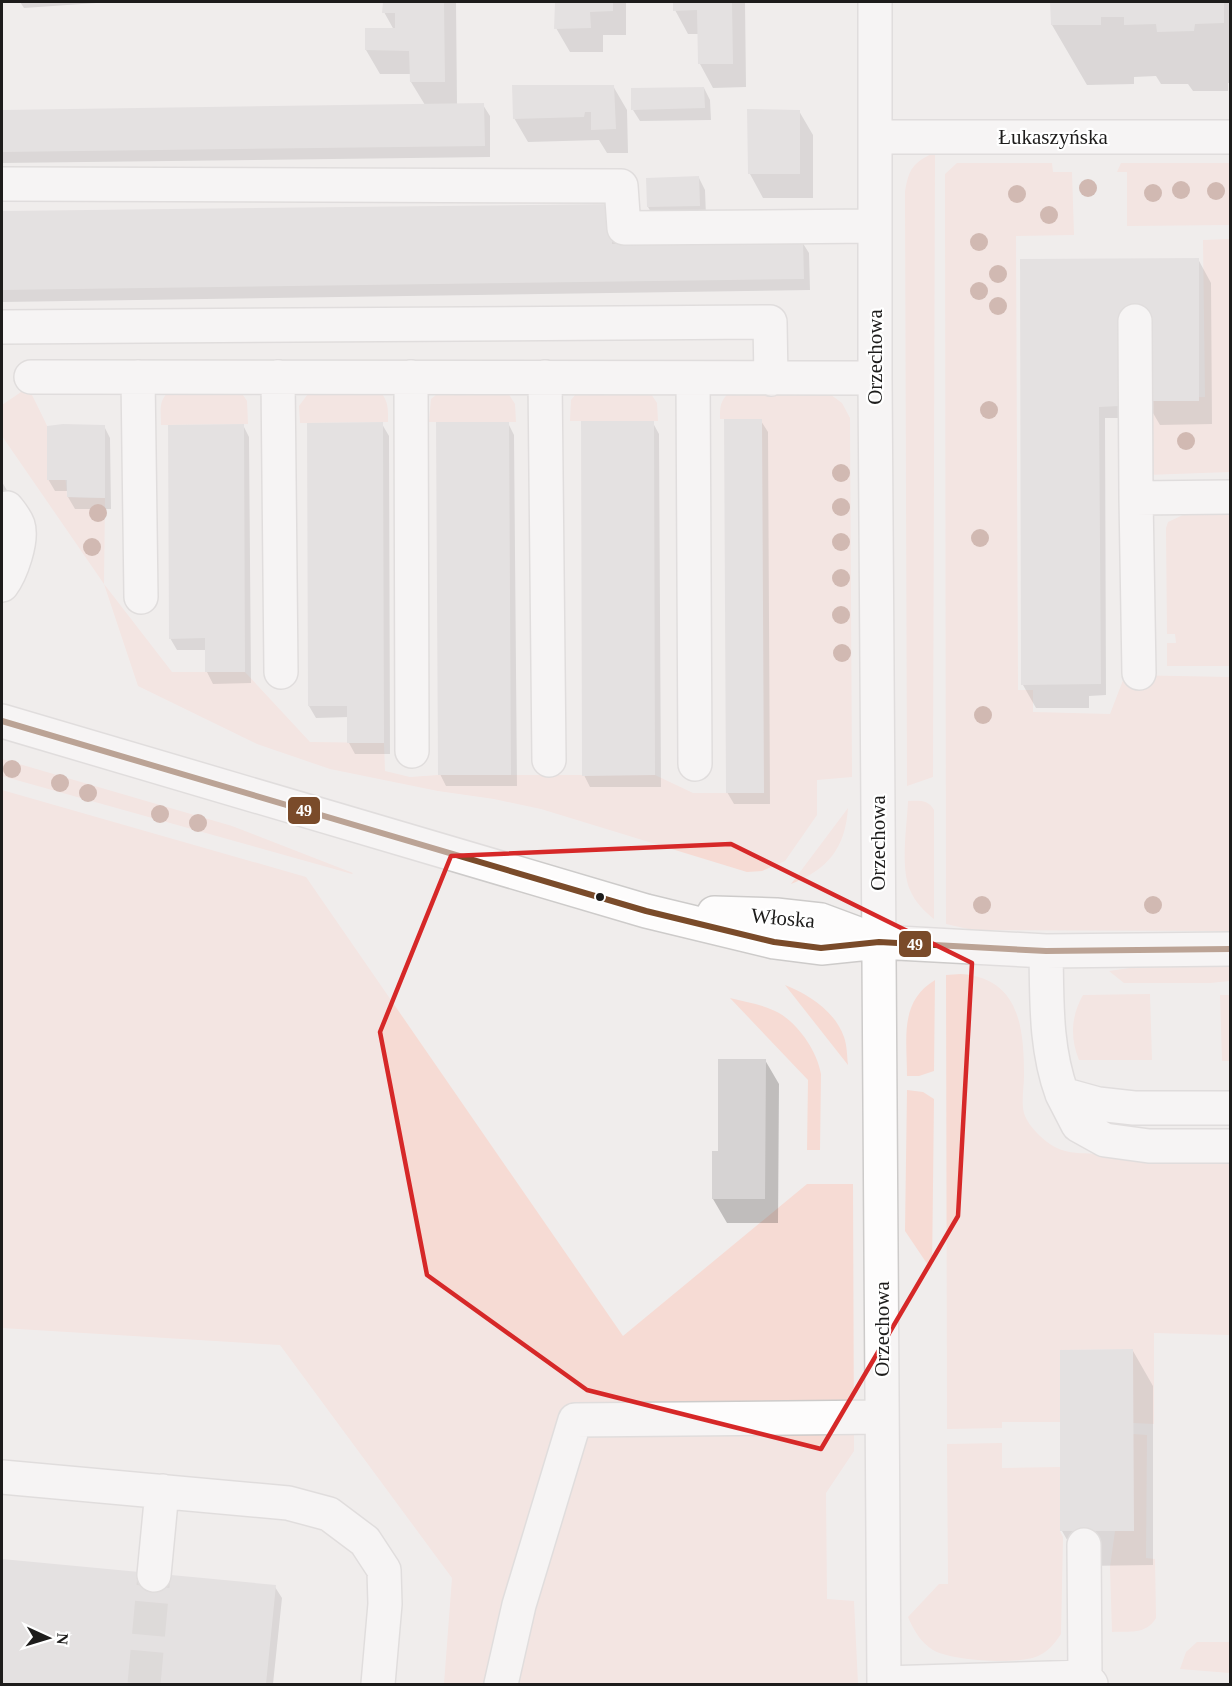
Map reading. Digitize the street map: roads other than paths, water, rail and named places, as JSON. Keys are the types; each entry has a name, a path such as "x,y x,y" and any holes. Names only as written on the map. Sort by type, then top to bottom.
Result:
{"street":[{"name":"Orzechowa","path":"875,2 884,1684"},
{"name":"Łukaszyńska","path":"875,136 1230,137"},
{"path":"2,184 621,186 624,228 875,226"},
{"path":"1135,321 1139,673"},
{"path":"2,327 770,322 771,379"},
{"path":"31,377 876,378"},
{"path":"138,377 141,597"},
{"path":"278,377 281,672"},
{"path":"411,377 411,751"},
{"path":"545,378 549,760"},
{"path":"693,378 695,764"},
{"path":"1136,498 1230,497"},
{"path":"2,585 8,576 20,536 18,523 7,508"},
{"name":"Włoska","path":"2,721 646,911 776,915 820,920 879,942 1046,951 1230,949"},
{"path":"1046,951 1047,1031 1054,1071 1062,1094 1078,1125 1105,1140 1149,1146 1230,1146"},
{"path":"1062,1094 1098,1104 1134,1108 1230,1108"},
{"path":"501,1684 519,1605 575,1420 882,1417"},
{"path":"2,1477 288,1503 329,1514 365,1541 384,1570 385,1604 378,1684"},
{"path":"154,1575 162,1491"},
{"path":"884,1684 1088,1681 1084,1545"}],"tunnel":[{"path":"144,1684 154,1575"}]}
